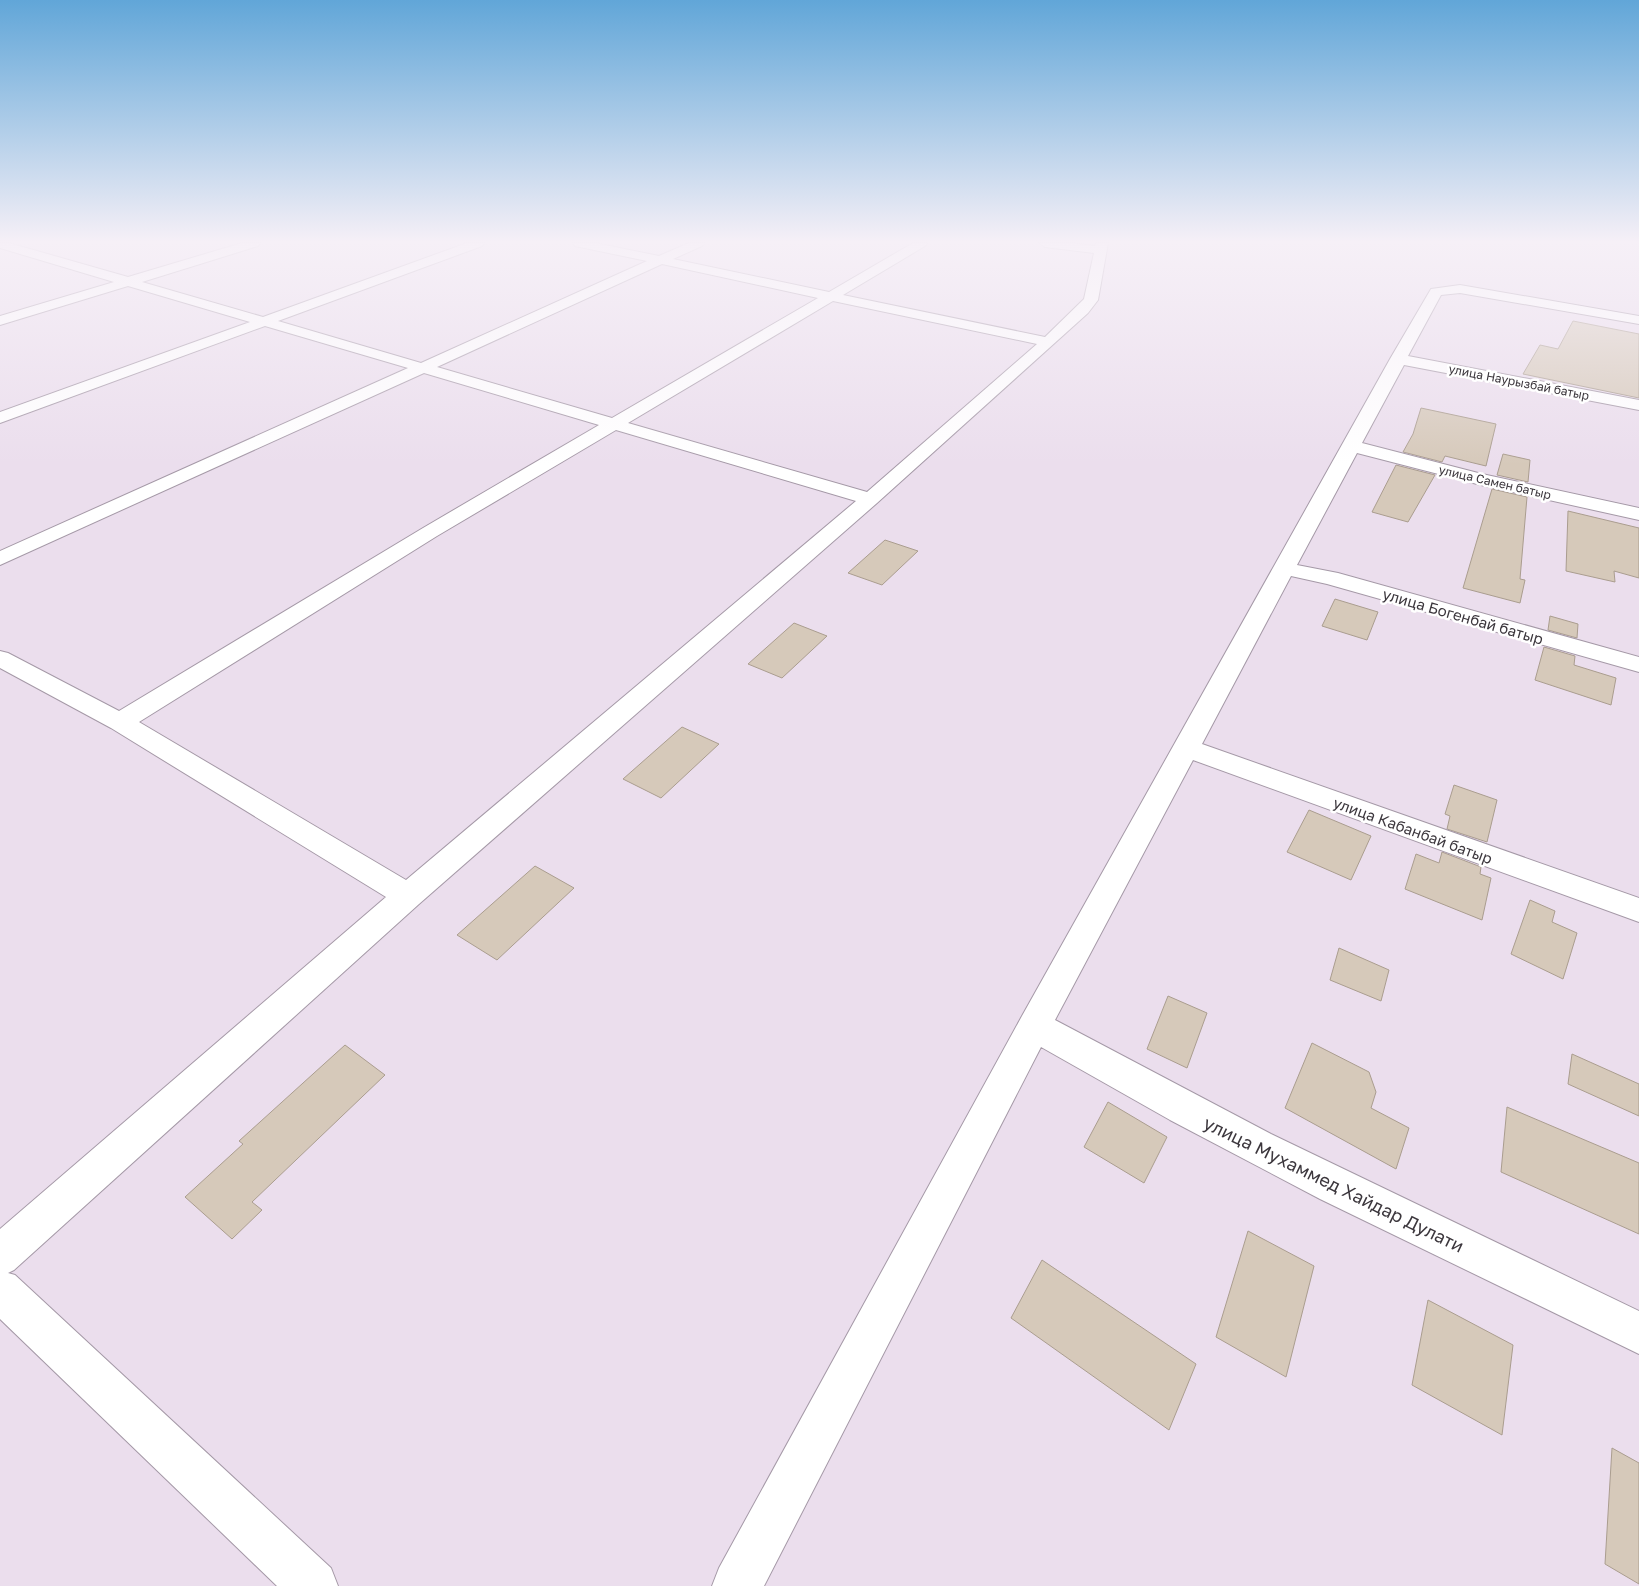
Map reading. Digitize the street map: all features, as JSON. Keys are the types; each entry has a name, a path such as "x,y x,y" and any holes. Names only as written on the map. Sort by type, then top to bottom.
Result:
{"street":[{"path":"251,317 870,499"},
{"path":"0,418 270,317"},
{"path":"0,558 534,317"},
{"path":"120,722 430,532 796,317"},
{"path":"928,317 1048,342"},
{"path":"0,1256 408,896 870,499 1075,317"},
{"path":"737,1586 1034,1026 1286,569 1422,317"},
{"path":"1622,317 1639,320"},
{"name":"улица Наурызбай батыр","path":"1398,359 1639,405"},
{"name":"улица Самен батыр","path":"1352,446 1481,479 1639,514"},
{"name":"улица Богенбай батыр","path":"1286,569 1330,578 1639,665"},
{"path":"0,658 120,722 408,896"},
{"name":"улица Кабанбай батыр","path":"1187,748 1639,910"},
{"name":"улица Мухаммед Хайдар Дулати","path":"1034,1026 1122,1077 1312,1176 1639,1333"},
{"path":"0,1290 313,1586"}],"building":[{"path":"1573,321 1639,334 1639,398 1523,374 1540,345 1558,349"},
{"path":"1421,408 1496,424 1486,466 1445,456 1442,462 1403,452 1413,434"},
{"path":"1503,454 1530,460 1528,482 1497,475"},
{"path":"1396,465 1435,475 1408,522 1372,512"},
{"path":"1492,489 1527,497 1520,579 1525,580 1520,603 1463,588"},
{"path":"1568,511 1639,528 1639,578 1614,571 1615,582 1566,571"},
{"path":"885,540 918,551 882,585 848,573"},
{"path":"1335,599 1378,612 1367,640 1322,626"},
{"path":"1550,616 1578,624 1577,638 1548,630"},
{"path":"794,623 827,636 782,678 748,664"},
{"path":"1544,647 1575,656 1574,665 1616,678 1611,705 1535,680"},
{"path":"682,727 719,744 661,798 623,779"},
{"path":"1454,785 1497,800 1487,842 1447,829 1450,816 1445,814"},
{"path":"1309,810 1371,836 1351,880 1287,852"},
{"path":"1442,852 1481,867 1480,874 1491,878 1482,920 1405,889 1416,854 1439,863"},
{"path":"535,866 574,888 497,960 457,935"},
{"path":"1530,900 1555,911 1552,922 1577,933 1563,979 1511,954"},
{"path":"1339,948 1389,970 1381,1001 1330,980"},
{"path":"1168,996 1207,1013 1187,1068 1147,1049"},
{"path":"1312,1043 1369,1072 1376,1092 1371,1108 1409,1128 1396,1169 1285,1108"},
{"path":"345,1045 385,1075 252,1202 262,1210 232,1239 185,1197 243,1144 239,1141"},
{"path":"1572,1054 1639,1084 1639,1116 1568,1084"},
{"path":"1108,1102 1167,1137 1144,1183 1084,1147"},
{"path":"1507,1107 1639,1163 1639,1234 1501,1172"},
{"path":"1248,1231 1314,1266 1286,1377 1216,1337"},
{"path":"1042,1260 1196,1364 1169,1430 1011,1318"},
{"path":"1428,1300 1513,1345 1502,1435 1412,1385"},
{"path":"1612,1448 1639,1463 1639,1584 1605,1564"}]}
